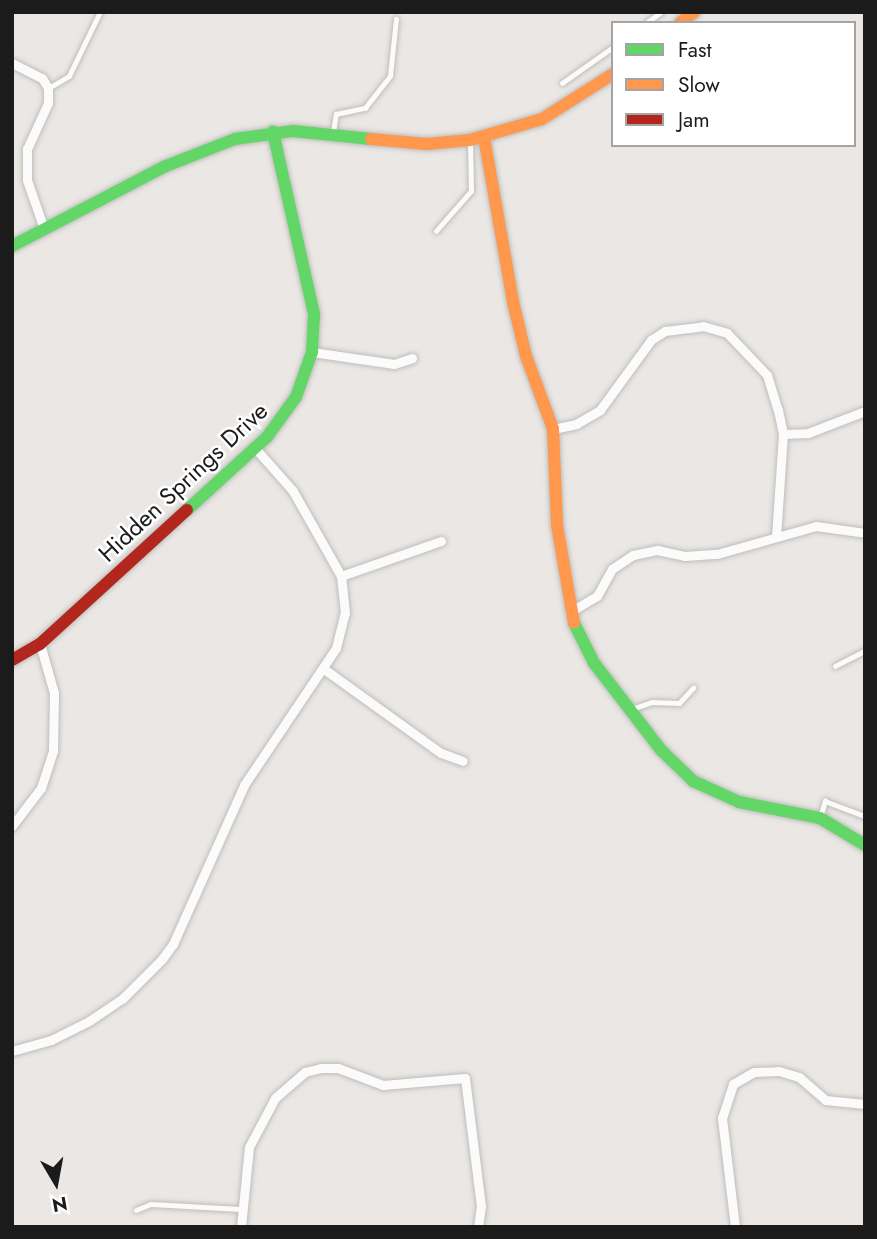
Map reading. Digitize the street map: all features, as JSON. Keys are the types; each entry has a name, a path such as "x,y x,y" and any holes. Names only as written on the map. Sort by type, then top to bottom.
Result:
{"street":[{"path":"12,63 42,78 48,88 48,103 27,149 27,180 44,229"},
{"path":"12,246 199,151 273,132 332,133 427,144 470,140 542,119 611,75"},
{"name":"Hidden Springs Drive","path":"12,660 40,644 255,448 292,404 312,352 313,301 279,178 273,132"},
{"path":"484,137 516,315 553,429 555,499 570,612 594,663 661,750 710,792 739,802 820,818 865,845"},
{"path":"553,429 576,424 600,410 651,340 684,326 703,326 727,333 757,361 767,375 783,434 776,536"},
{"path":"312,352 394,364 412,358"},
{"path":"783,434 808,433 865,411"},
{"path":"12,1051 51,1040 89,1021 122,999 162,959 173,944 244,785 269,742 324,669 344,626 341,576 293,491 255,448"},
{"path":"570,612 597,596 612,569 633,555 657,550 685,556 717,554 776,536 832,525 865,533"},
{"path":"341,576 441,541"},
{"path":"12,826 41,788 53,751 54,693 40,644"},
{"path":"324,669 441,753 463,761"},
{"path":"241,1227 240,1209 249,1147 275,1098 304,1072 338,1068 383,1085 465,1079 481,1206 478,1227"},
{"path":"735,1227 722,1118 733,1084 754,1072 779,1071 799,1077 825,1100 865,1104"}],"lane":[{"path":"48,88 69,76 100,12"},
{"path":"332,133 336,114 365,108 390,76 396,19"},
{"path":"562,83 611,48"},
{"path":"436,231 471,191 470,140"},
{"path":"835,666 865,651"},
{"path":"631,709 652,702 679,703 693,688"},
{"path":"820,818 825,801 865,816"},
{"path":"136,1210 151,1204 240,1209"}],"traffic: fast":[{"path":"12,246 166,166 235,139 293,131 371,139"},
{"path":"187,510 267,437 296,397 312,352 314,314 273,132"},
{"path":"574,623 594,663 661,750 693,781 739,802 820,818 865,845"}],"traffic: slow":[{"path":"683,21 694,12"},
{"path":"371,139 427,144 470,140 542,119 611,75"},
{"path":"484,137 513,302 526,356 553,429 557,525 574,623"}],"traffic: jam":[{"path":"12,660 40,644 187,510"}]}
